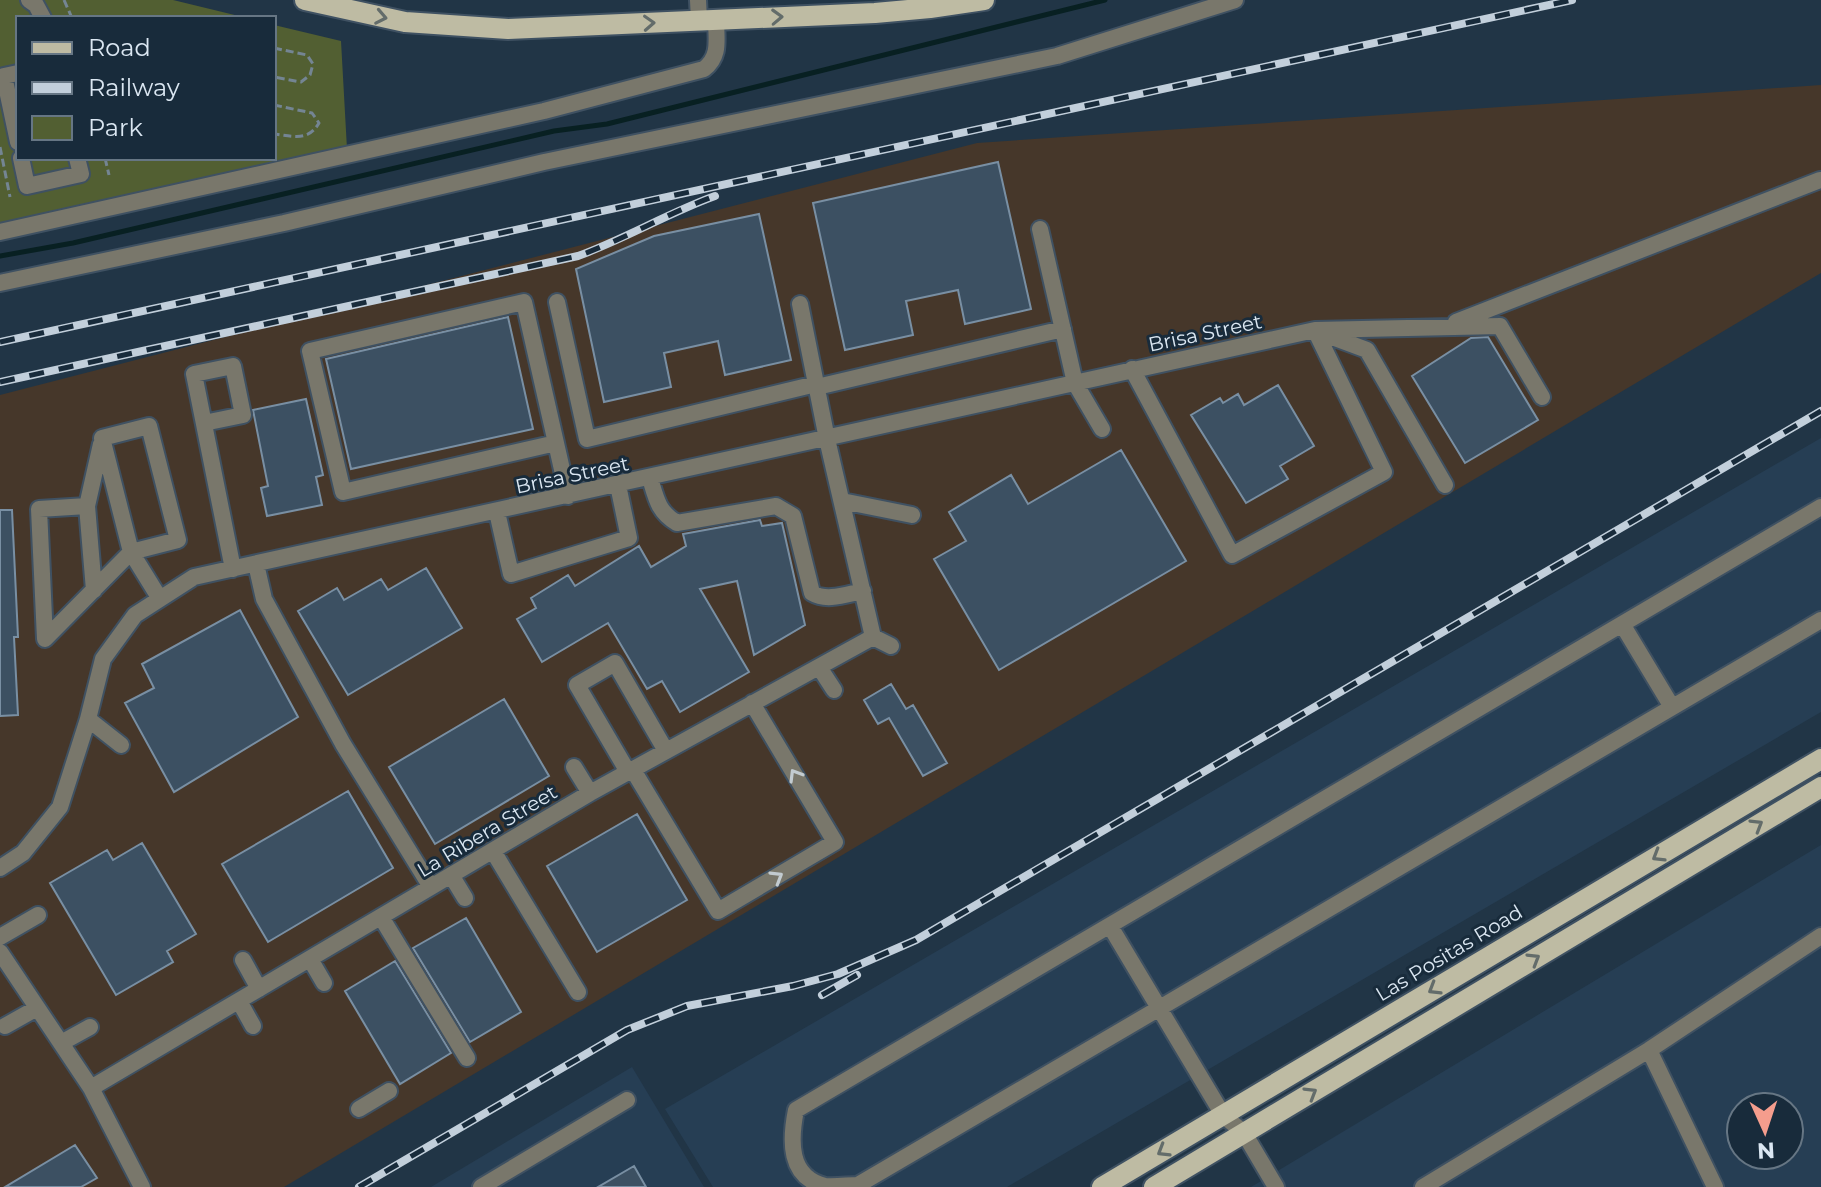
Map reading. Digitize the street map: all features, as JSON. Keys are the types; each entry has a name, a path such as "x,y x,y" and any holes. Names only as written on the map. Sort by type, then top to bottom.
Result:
{"main road":[{"path":"305,0 405,22 473,28 539,29 704,13 889,12 984,0"},
{"name":"Las Positas Road","path":"1102,1187 1821,759"},
{"path":"1154,1187 1821,787"}],"street":[{"path":"29,0 42,16"},
{"path":"0,283 284,223 544,162 1057,56 1235,0"},
{"path":"0,232 544,111 704,69 715,58 717,51 704,13"},
{"path":"7,75 16,130"},
{"path":"21,160 27,186 81,174 78,160"},
{"path":"1444,327 1820,180"},
{"path":"1040,229 1075,383 1102,429"},
{"path":"556,443 343,492 310,351 524,302 556,443 568,496"},
{"path":"557,302 587,439 1063,329"},
{"path":"800,304 827,439 873,637 891,646"},
{"name":"Brisa Street","path":"0,868 23,853 60,807 103,659 135,615 194,577 436,533 497,512 1315,330 1500,326 1542,397"},
{"path":"1132,369 1232,555 1384,472 1315,330"},
{"path":"1315,330 1367,350 1445,485"},
{"path":"204,423 233,569"},
{"path":"87,506 39,509 45,639 131,552 178,540 149,426 102,438"},
{"path":"94,590 87,506 102,438"},
{"path":"102,438 131,552 160,599"},
{"path":"650,478 658,505 665,516 677,523 764,507 782,508 793,516 812,593 829,597 863,591"},
{"path":"497,512 511,574 629,538 618,485"},
{"path":"842,501 912,515"},
{"path":"1821,507 796,1110 791,1133 794,1159 805,1175 826,1186 858,1185 1821,620"},
{"path":"256,564 264,599 271,612 343,744 431,887"},
{"path":"1622,624 1672,707"},
{"name":"La Ribera Street","path":"91,1088 590,793 873,637"},
{"path":"666,751 615,663 577,685 718,911 835,842 752,703"},
{"path":"819,667 834,690"},
{"path":"88,719 121,745"},
{"path":"574,767 590,793"},
{"path":"493,851 578,992"},
{"path":"451,875 465,898"},
{"path":"0,937 38,915"},
{"path":"381,917 467,1058"},
{"path":"1110,926 1223,1115 1244,1133 1276,1187"},
{"path":"1423,1187 1649,1050 1821,936"},
{"path":"0,952 91,1088 142,1187"},
{"path":"310,959 324,983"},
{"path":"243,960 259,989"},
{"path":"239,1001 253,1026"},
{"path":"5,1026 37,1008"},
{"path":"61,1043 90,1027"},
{"path":"1649,1050 1715,1187"},
{"path":"359,1109 389,1091"},
{"path":"481,1187 627,1100"}],"path":[{"path":"276,48 307,55 313,64 310,75 301,82 276,77"},
{"path":"276,105 312,113 319,123 313,133 302,137 276,134"},
{"path":"0,147 10,197"},
{"path":"105,160 109,175"}],"shaded area":[{"path":"1821,85 1821,273 284,1187 0,1187 0,395 977,143"},
{"path":"1821,438 1821,712 1007,1187 713,1187 665,1109"},
{"path":"1821,845 1821,1187 1251,1187"},
{"path":"632,1067 704,1187 431,1187"}],"green space":[{"path":"0,0 173,0 239,16 16,16 16,160 276,160 276,25 341,41 347,149 0,223"}],"building":[{"path":"998,162 1031,309 965,324 958,290 906,301 913,335 845,350 813,203"},
{"path":"759,214 791,360 725,375 718,341 664,353 671,387 604,402 576,269 654,236"},
{"path":"508,317 533,429 351,469 326,359"},
{"path":"1488,337 1538,420 1465,463 1412,376 1471,338"},
{"path":"1278,385 1314,446 1280,466 1288,479 1246,503 1191,415 1220,398 1223,403 1238,394 1244,405"},
{"path":"306,399 323,475 316,477 322,505 267,516 261,488 268,486 253,410"},
{"path":"1121,450 1186,561 999,670 934,559 966,541 949,512 1011,475 1028,504"},
{"path":"0,510 12,510 18,715 0,716"},
{"path":"760,520 762,526 782,523 805,625 754,655 737,581 700,589 749,672 680,712 662,681 647,689 608,623 542,662 517,619 536,608 531,598 568,575 575,586 639,546 651,567 686,546 683,534"},
{"path":"426,568 462,628 348,695 298,611 337,588 344,600 381,579 388,590"},
{"path":"240,610 298,717 174,792 125,703 154,688 142,664"},
{"path":"891,684 906,709 913,705 947,763 923,776 889,718 878,724 864,700"},
{"path":"504,699 549,776 435,844 389,767"},
{"path":"348,791 393,868 268,942 222,864"},
{"path":"637,814 687,900 597,952 547,866"},
{"path":"142,843 196,934 167,951 173,962 116,995 50,883 107,850 113,860"},
{"path":"466,918 521,1012 470,1042 413,948"},
{"path":"395,961 451,1053 400,1084 345,991"},
{"path":"75,1145 97,1178 81,1187 5,1187"},
{"path":"634,1166 646,1187 598,1187"}],"waterway":[{"path":"0,256 73,243 554,131 607,124 1105,0"}],"railway":[{"path":"0,342 1572,0"},
{"path":"0,382 578,256 715,196"},
{"path":"359,1187 627,1030 687,1006 793,986 838,974 916,940 1821,411"},
{"path":"822,995 857,975"}]}
